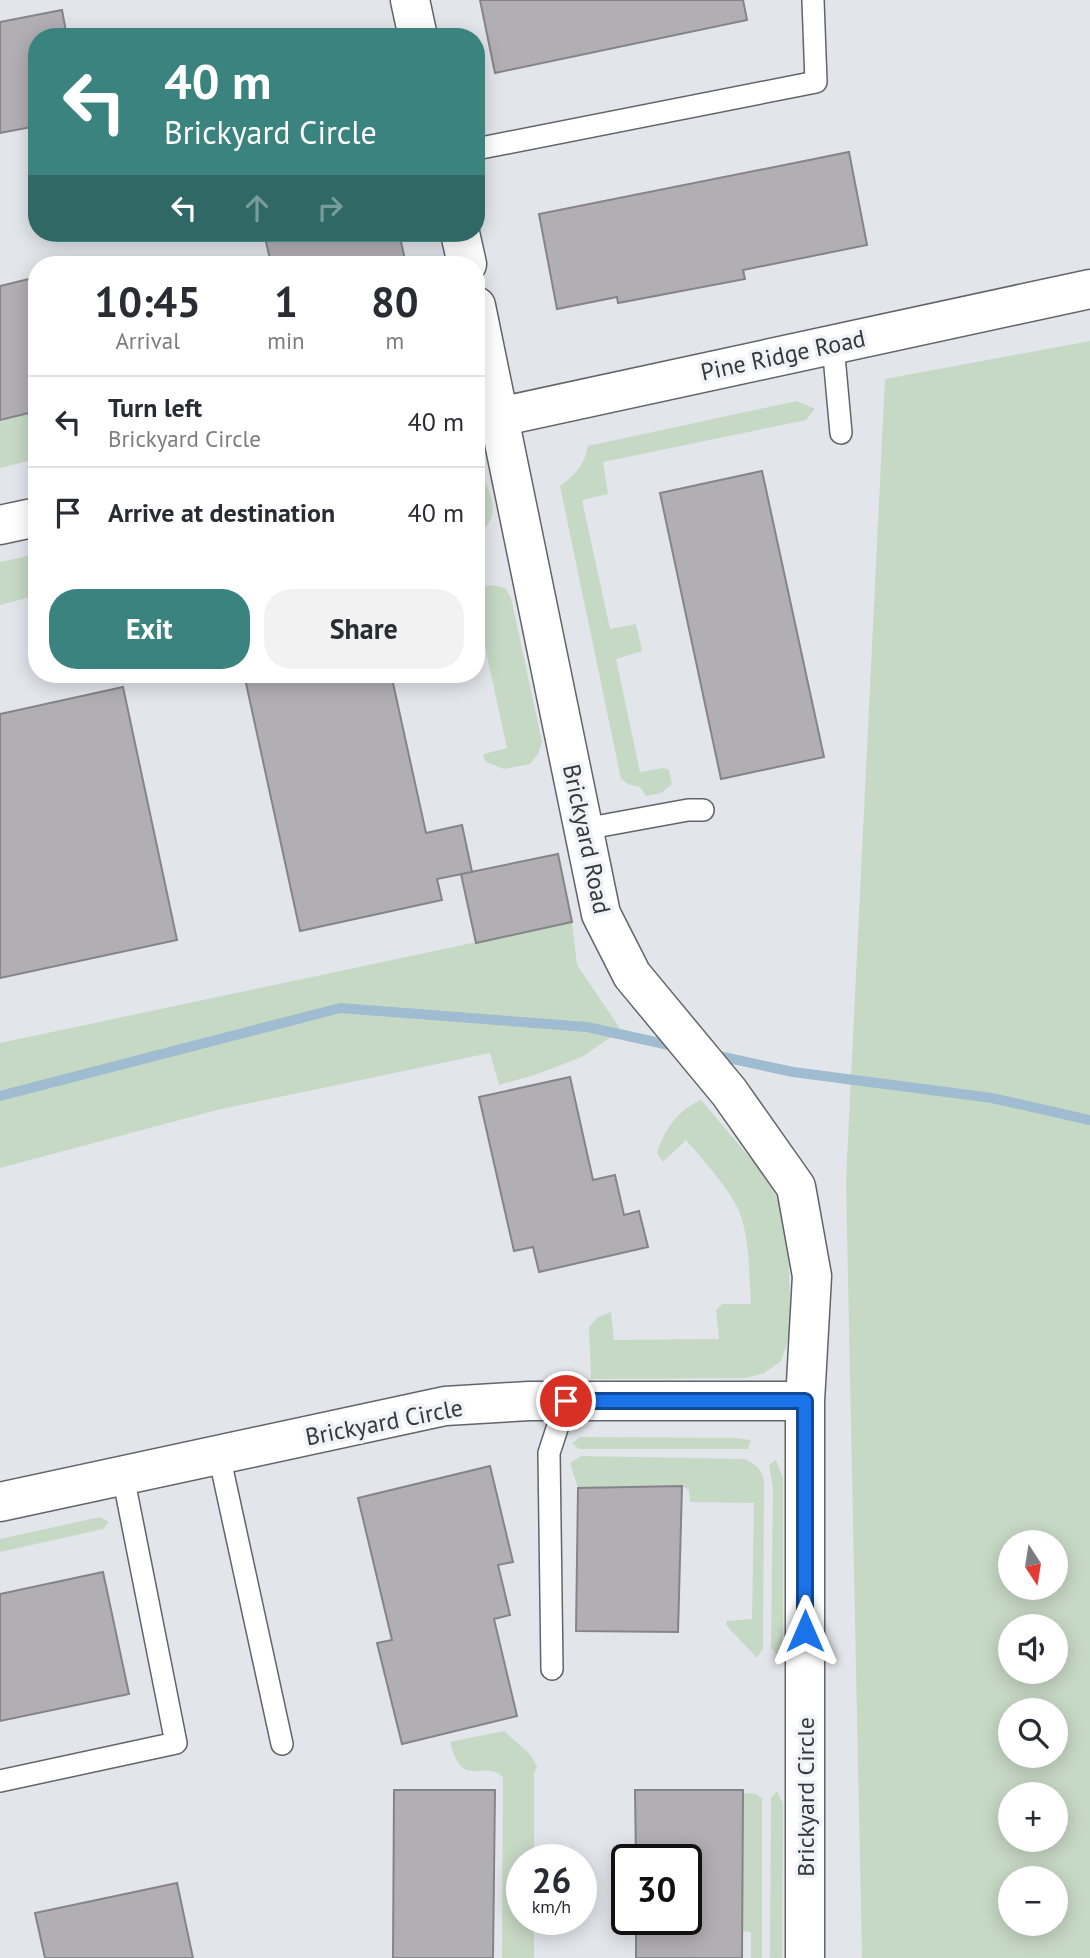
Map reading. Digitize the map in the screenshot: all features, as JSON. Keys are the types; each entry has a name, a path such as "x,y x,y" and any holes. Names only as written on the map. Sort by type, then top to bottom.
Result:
{"street":[{"path":"410,0 416,28"},
{"name":"Pine Ridge Road","path":"488,419 1090,289"},
{"name":"Brickyard Road","path":"485,391 488,419 584,829 601,914 632,975 729,1091 796,1187 812,1276 805,1401"},
{"path":"0,525 28,519"},
{"name":"Brickyard Circle","path":"0,1502 445,1406 566,1401 805,1401 805,1958"}],"lane":[{"path":"485,147 816,82 813,0"},
{"path":"832,345 841,433"},
{"path":"584,829 688,810 703,810"},
{"path":"552,1670 548,1453 566,1401"},
{"path":"219,1455 282,1744"},
{"path":"0,1781 176,1743 123,1476"}],"green space":[{"path":"1090,341 1090,1958 862,1958 846,1181 885,379"},
{"path":"797,401 815,409 806,420 603,462 608,494 582,500 610,629 636,624 642,651 616,659 640,772 664,768 669,770 672,784 661,793 646,796 640,787 621,779 560,486 578,469 588,446"},
{"path":"28,413 28,461 0,468 0,420"},
{"path":"485,482 491,495 490,521 485,527"},
{"path":"28,556 28,597 0,605 0,562"},
{"path":"485,586 505,588 511,598 542,742 538,754 530,764 504,769 486,762 483,757 484,754 507,748 485,647"},
{"path":"572,922 577,965 621,1030 582,1057 499,1085 490,1053 217,1110 0,1168 0,1043"},
{"path":"701,1100 768,1179 780,1205 788,1242 791,1332 781,1361 764,1373 746,1378 591,1379 589,1327 598,1317 611,1312 614,1340 719,1339 716,1310 722,1304 751,1304 743,1222 729,1194 686,1140 663,1162 657,1153 673,1122 685,1109"},
{"path":"580,1437 751,1440 748,1449 579,1449 572,1443"},
{"path":"581,1456 744,1459 758,1468 764,1482 763,1648 757,1658 726,1625 727,1621 752,1619 754,1503 690,1502 689,1490 682,1486 578,1488 570,1463"},
{"path":"776,1460 783,1478 783,1643 778,1656 771,1648 773,1487 769,1465"},
{"path":"100,1517 109,1522 103,1529 0,1552 0,1539"},
{"path":"504,1731 531,1755 537,1767 534,1773 534,1844 506,1844 506,1935 534,1935 534,1958 502,1958 503,1777 495,1772 467,1770 455,1757 450,1742"},
{"path":"777,1791 783,1804 782,1958 770,1958 771,1798"},
{"path":"743,1793 756,1794 762,1798 762,1958 751,1958 751,1932 742,1931"}],"building":[{"path":"480,0 743,0 747,20 495,73"},
{"path":"62,10 65,28 28,28 28,128 0,133 0,22"},
{"path":"849,152 867,245 743,270 745,279 618,303 617,297 557,309 539,214"},
{"path":"266,242 401,242 404,256 269,256"},
{"path":"28,279 28,413 0,420 0,286"},
{"path":"762,471 824,757 721,779 660,493"},
{"path":"246,683 393,683 426,833 462,825 472,872 437,879 442,900 300,931"},
{"path":"123,687 177,940 0,978 0,714"},
{"path":"558,854 572,922 476,943 461,874"},
{"path":"570,1077 593,1180 615,1175 624,1215 639,1211 648,1247 539,1272 533,1247 514,1251 479,1097"},
{"path":"490,1466 513,1562 498,1565 510,1615 494,1619 517,1716 402,1744 377,1643 392,1640 358,1498"},
{"path":"682,1486 678,1632 576,1631 578,1488"},
{"path":"103,1572 129,1694 0,1721 0,1594"},
{"path":"394,1790 495,1790 493,1958 393,1958"},
{"path":"635,1790 743,1790 742,1958 636,1958 636,1935 702,1935 702,1844 636,1844"},
{"path":"177,1883 193,1958 45,1958 35,1913"}],"waterway":[{"path":"0,1096 340,1008 587,1027 678,1047"},
{"path":"714,1055 793,1072 992,1098 1090,1120"}],"route":[{"path":"566,1401 805,1401 805,1631"}]}
